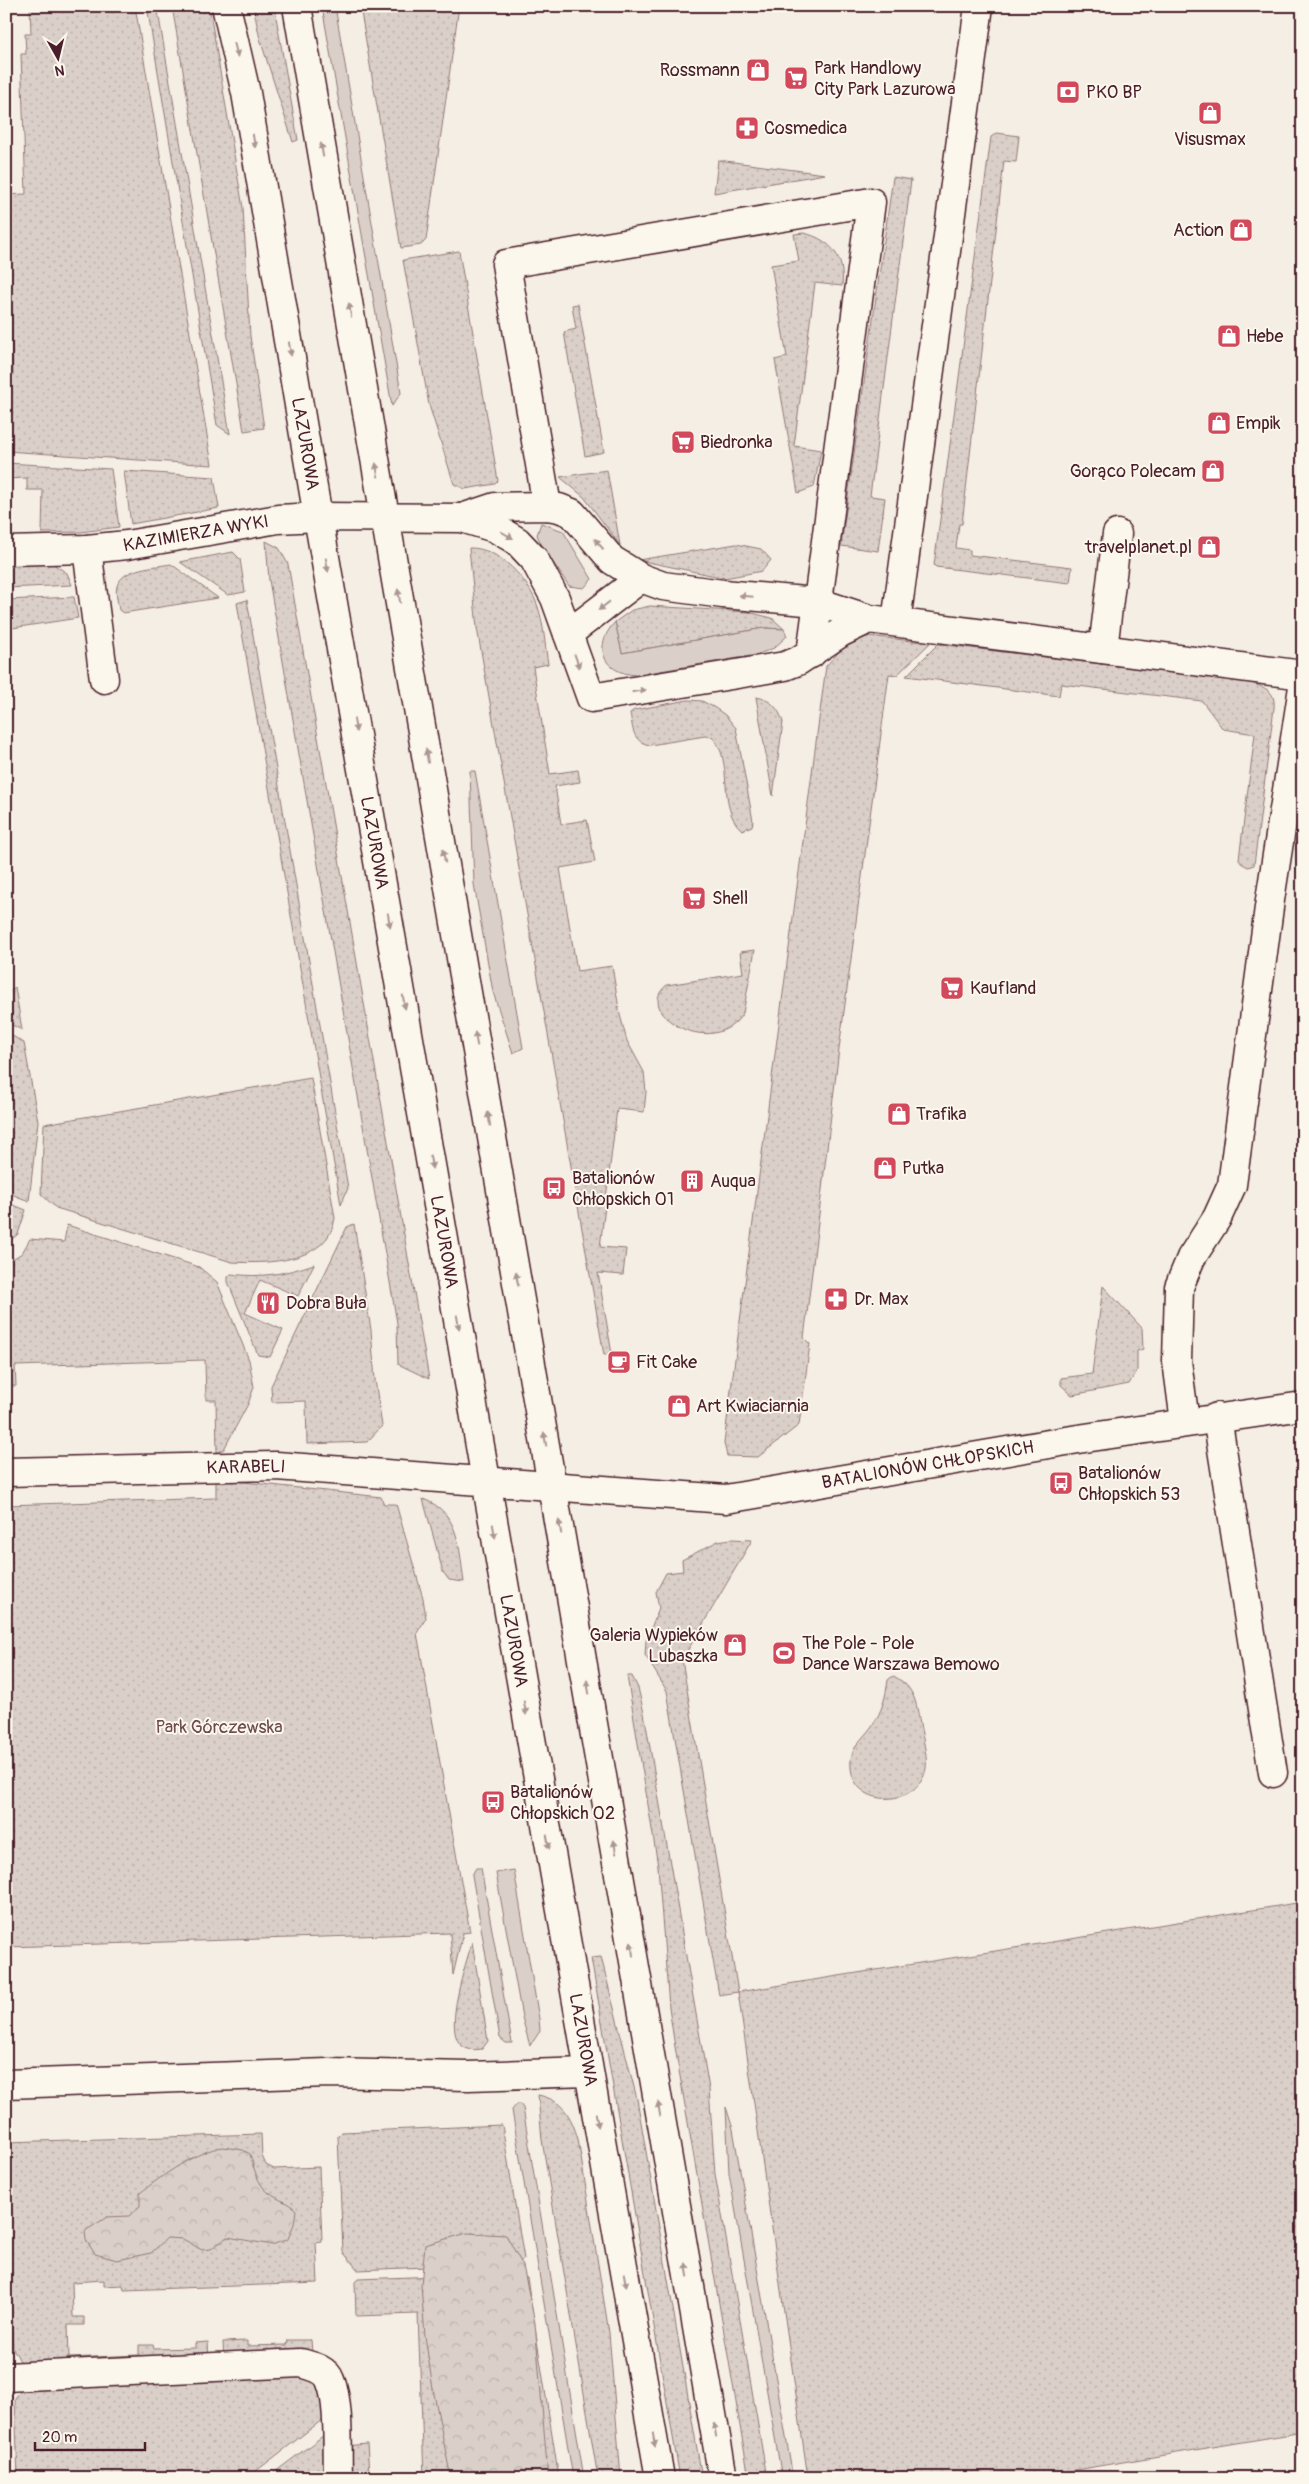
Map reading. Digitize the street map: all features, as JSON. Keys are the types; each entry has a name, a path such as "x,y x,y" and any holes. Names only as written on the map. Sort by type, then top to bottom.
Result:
{"main road":[{"name":"LAZUROWA","path":"226,6 246,93 318,517 660,2478"},
{"path":"297,6 723,2478"},
{"path":"896,622 979,6"},
{"path":"547,506 506,264 871,202 806,601 810,654"},
{"path":"462,518 495,507 547,506 572,513 612,560 641,578 663,586 691,591 806,601 869,619 1303,675"},
{"name":"KAZIMIERZA WYKI","path":"6,551 87,549 127,545 254,522 318,517 462,518"},
{"path":"462,518 495,528 517,541 534,559 555,598 591,698 767,670 798,661 840,633 869,619"},
{"path":"1103,649 1117,534"},
{"path":"87,549 104,680"},
{"path":"568,634 641,578"},
{"path":"1185,1422 1177,1361 1179,1288 1191,1258 1217,1218 1232,1185 1270,900 1303,687"},
{"name":"BATALIONÓW CHŁOPSKICH","path":"486,1483 726,1499 1185,1422 1303,1406"},
{"path":"1217,1417 1273,1773"},
{"name":"KARABELI","path":"6,1472 276,1466 486,1483"},
{"path":"6,2084 328,2073 468,2076 588,2072"},
{"path":"6,2377 301,2363 316,2366 330,2379 334,2397 338,2478"}],"green space":[{"path":"30,6 135,6 212,465 6,451 6,376 13,376 6,195 26,194 21,54 26,54 25,34 31,34"},
{"path":"147,6 157,6 230,434 217,425"},
{"path":"172,6 209,6 243,208 250,336 264,428 244,431"},
{"path":"253,6 274,6 298,140 293,142 260,39"},
{"path":"322,6 335,6 401,393 392,406"},
{"path":"360,6 459,6 426,240 421,245 401,248"},
{"path":"997,133 1019,136 1016,162 1004,161 962,524 959,524 956,548 970,550 970,555 1072,567 1070,583 936,567 934,565 991,137"},
{"path":"718,160 825,174 714,193"},
{"path":"893,177 911,180 870,496 885,498 878,551 841,546"},
{"path":"804,233 822,240 835,252 841,267 842,286 815,283 794,446 821,450 814,487 798,493 775,360 787,357 771,265 799,261 794,234"},
{"path":"459,251 498,481 495,484 465,489 454,484 429,405 403,260"},
{"path":"578,304 604,452 585,456 564,332 576,329 572,305"},
{"path":"6,463 111,469 119,527 81,532 42,533 43,490 27,490 27,478 6,479"},
{"path":"607,470 620,545 584,497 560,477"},
{"path":"124,471 214,477 219,508 131,524"},
{"path":"541,523 563,531 592,579 584,588 569,586 542,546 537,535"},
{"path":"266,541 279,548 288,564 429,1379 398,1364 397,1323 269,580"},
{"path":"736,544 761,549 771,560 762,571 725,578 638,560"},
{"path":"469,548 480,549 502,559 528,586 538,607 548,664 533,667 550,774 578,770 580,782 555,786 561,824 587,820 595,862 560,868 577,971 612,966 620,1015 627,1041 644,1072 646,1092 644,1112 617,1109 600,1247 626,1249 623,1275 598,1273 612,1354 604,1355 477,628"},
{"path":"233,552 240,559 245,592 228,595 180,562"},
{"path":"50,562 67,573 72,585 6,588 6,563"},
{"path":"171,564 218,598 123,613 119,610 116,589 120,580 133,571"},
{"path":"74,597 78,618 6,629 6,600"},
{"path":"247,600 348,1188 341,1205 237,603"},
{"path":"650,606 748,612 772,618 784,629 764,628 622,653 615,622 632,610"},
{"path":"615,622 622,653 764,628 784,629 787,636 774,648 756,655 636,675 616,669 604,657 604,641 608,631"},
{"path":"868,636 930,643 897,675 889,674 839,1049 804,1338 810,1344 799,1425 758,1457 727,1456 724,1443 826,666 845,645"},
{"path":"938,644 1248,682 1267,690 1273,697 1274,708 1254,865 1248,867 1241,863 1239,859 1255,734 1223,729 1202,701 1061,684 1059,696 906,676"},
{"path":"756,697 774,705 783,722 773,796"},
{"path":"688,700 702,701 715,708 725,715 736,728 753,821 752,826 742,830 734,821 727,797 723,758 719,747 712,737 705,736 650,745 640,741 634,734 630,713 634,710"},
{"path":"470,771 475,771 523,1048 513,1053 493,992 474,884"},
{"path":"755,950 743,1013 730,1027 713,1033 696,1033 680,1028 667,1019 659,1008 659,996 667,985 743,973 740,952"},
{"path":"15,987 22,1030 6,1022 6,995"},
{"path":"6,1032 24,1043 38,1121 29,1201 6,1192"},
{"path":"311,1078 335,1218 330,1233 321,1244 309,1252 294,1258 278,1261 232,1262 56,1208 41,1194 44,1124"},
{"path":"6,1202 26,1210 18,1234 6,1244"},
{"path":"354,1224 371,1330 375,1380 382,1426 367,1442 307,1444 306,1401 272,1402 271,1386 347,1227"},
{"path":"67,1225 199,1267 217,1282 249,1360 254,1387 248,1404 224,1449 217,1453 216,1400 206,1400 205,1360 15,1366 16,1386 6,1386 6,1263 22,1253 30,1239 64,1242"},
{"path":"314,1264 298,1296 260,1280 245,1313 283,1330 270,1357 258,1355 228,1282 228,1277 231,1274 253,1276 273,1274"},
{"path":"1103,1286 1142,1328 1143,1349 1137,1351 1137,1370 1129,1384 1072,1395 1061,1385 1061,1378 1092,1374"},
{"name":"Park Górczewska","path":"216,1479 381,1497 384,1504 396,1504 423,1598 426,1618 417,1633 470,1932 463,1933 453,1975 450,1933 6,1947 6,1505 216,1498"},
{"path":"423,1499 435,1505 451,1522 459,1545 464,1582 449,1580 443,1572"},
{"path":"731,1539 752,1540 682,1660 738,1992 719,1995 667,1691 645,1655 646,1641 659,1608 656,1592 666,1573 683,1571 682,1560 718,1541"},
{"path":"627,1676 632,1676 638,1688 644,1713 709,2089 715,2174 767,2478 749,2478 675,2047 669,2007 658,1866"},
{"path":"893,1676 905,1684 912,1693 924,1744 926,1768 921,1781 912,1790 901,1796 875,1797 864,1791 855,1782 851,1761 854,1750 881,1710 888,1680"},
{"path":"476,1868 481,1868 512,2043 506,2043 500,2038 472,1875"},
{"path":"514,1870 539,2019 540,2031 530,2046 522,2017 496,1873"},
{"path":"1303,1902 1303,2432 1027,2478 808,2478 738,1992"},
{"path":"472,1942 488,2041 482,2049 473,2050 465,2048 460,2044 456,2036 454,2024 461,1979"},
{"path":"601,1957 637,2099 702,2478 680,2478 591,1958"},
{"path":"538,2095 547,2097 565,2110 578,2139 609,2333 621,2478 598,2478 542,2140"},
{"path":"517,2104 520,2104 523,2108 584,2478 573,2478 512,2110"},
{"path":"726,2107 733,2129 793,2478 782,2478 729,2173"},
{"path":"502,2125 524,2259 518,2263 358,2270 343,2252 338,2136 342,2132"},
{"path":"261,2134 262,2156 266,2165 274,2169 319,2167 322,2241 316,2242 318,2283 124,2290 123,2285 104,2286 104,2280 72,2282 73,2317 84,2317 84,2325 68,2325 69,2358 139,2355 139,2345 153,2345 154,2349 195,2348 195,2343 208,2342 209,2361 21,2363 13,2348 6,2225 6,2142"},
{"path":"223,2147 243,2150 250,2154 256,2175 265,2189 296,2210 294,2224 288,2239 272,2245 228,2237 211,2249 202,2250 183,2239 167,2238 151,2253 117,2260 95,2254 86,2240 85,2231 107,2217 129,2216 140,2206 140,2193 149,2186 202,2153"},
{"path":"467,2233 506,2235 523,2266 535,2323 548,2478 451,2478 433,2389 425,2336 421,2285 425,2245"},
{"path":"519,2273 527,2278 559,2478 424,2478 418,2314 356,2316 355,2282 358,2279"},
{"path":"288,2340 311,2340 312,2352 224,2361 223,2342 247,2341 247,2346 287,2345"},
{"path":"314,2376 331,2413 255,2472 259,2478 18,2478 15,2398 27,2383"},
{"path":"332,2429 334,2478 267,2478"},
{"path":"367,2444 369,2473 364,2473 364,2478 348,2478 346,2446"}],"place":[{"name":"Rossmann","path":"758,70"},
{"name":"Park Handlowy City Park Lazurowa","path":"796,78"},
{"name":"PKO BP","path":"1068,92"},
{"name":"Visusmax","path":"1210,113"},
{"name":"Cosmedica","path":"747,128"},
{"name":"Action","path":"1241,230"},
{"name":"Hebe","path":"1229,336"},
{"name":"Empik","path":"1219,423"},
{"name":"Biedronka","path":"683,442"},
{"name":"Gorąco Polecam","path":"1213,471"},
{"name":"travelplanet.pl","path":"1209,547"},
{"name":"Shell","path":"694,898"},
{"name":"Kaufland","path":"952,988"},
{"name":"Trafika","path":"899,1114"},
{"name":"Putka","path":"885,1168"},
{"name":"Auqua","path":"692,1181"},
{"name":"Batalionów Chłopskich 01","path":"554,1188"},
{"name":"Dr. Max","path":"836,1299"},
{"name":"Dobra Buła","path":"268,1303"},
{"name":"Fit Cake","path":"619,1362"},
{"name":"Art Kwiaciarnia","path":"679,1406"},
{"name":"Batalionów Chłopskich 53","path":"1061,1483"},
{"name":"Galeria Wypieków Lubaszka","path":"735,1645"},
{"name":"The Pole - Pole Dance Warszawa Bemowo","path":"784,1653"},
{"name":"Batalionów Chłopskich 02","path":"493,1802"}]}
